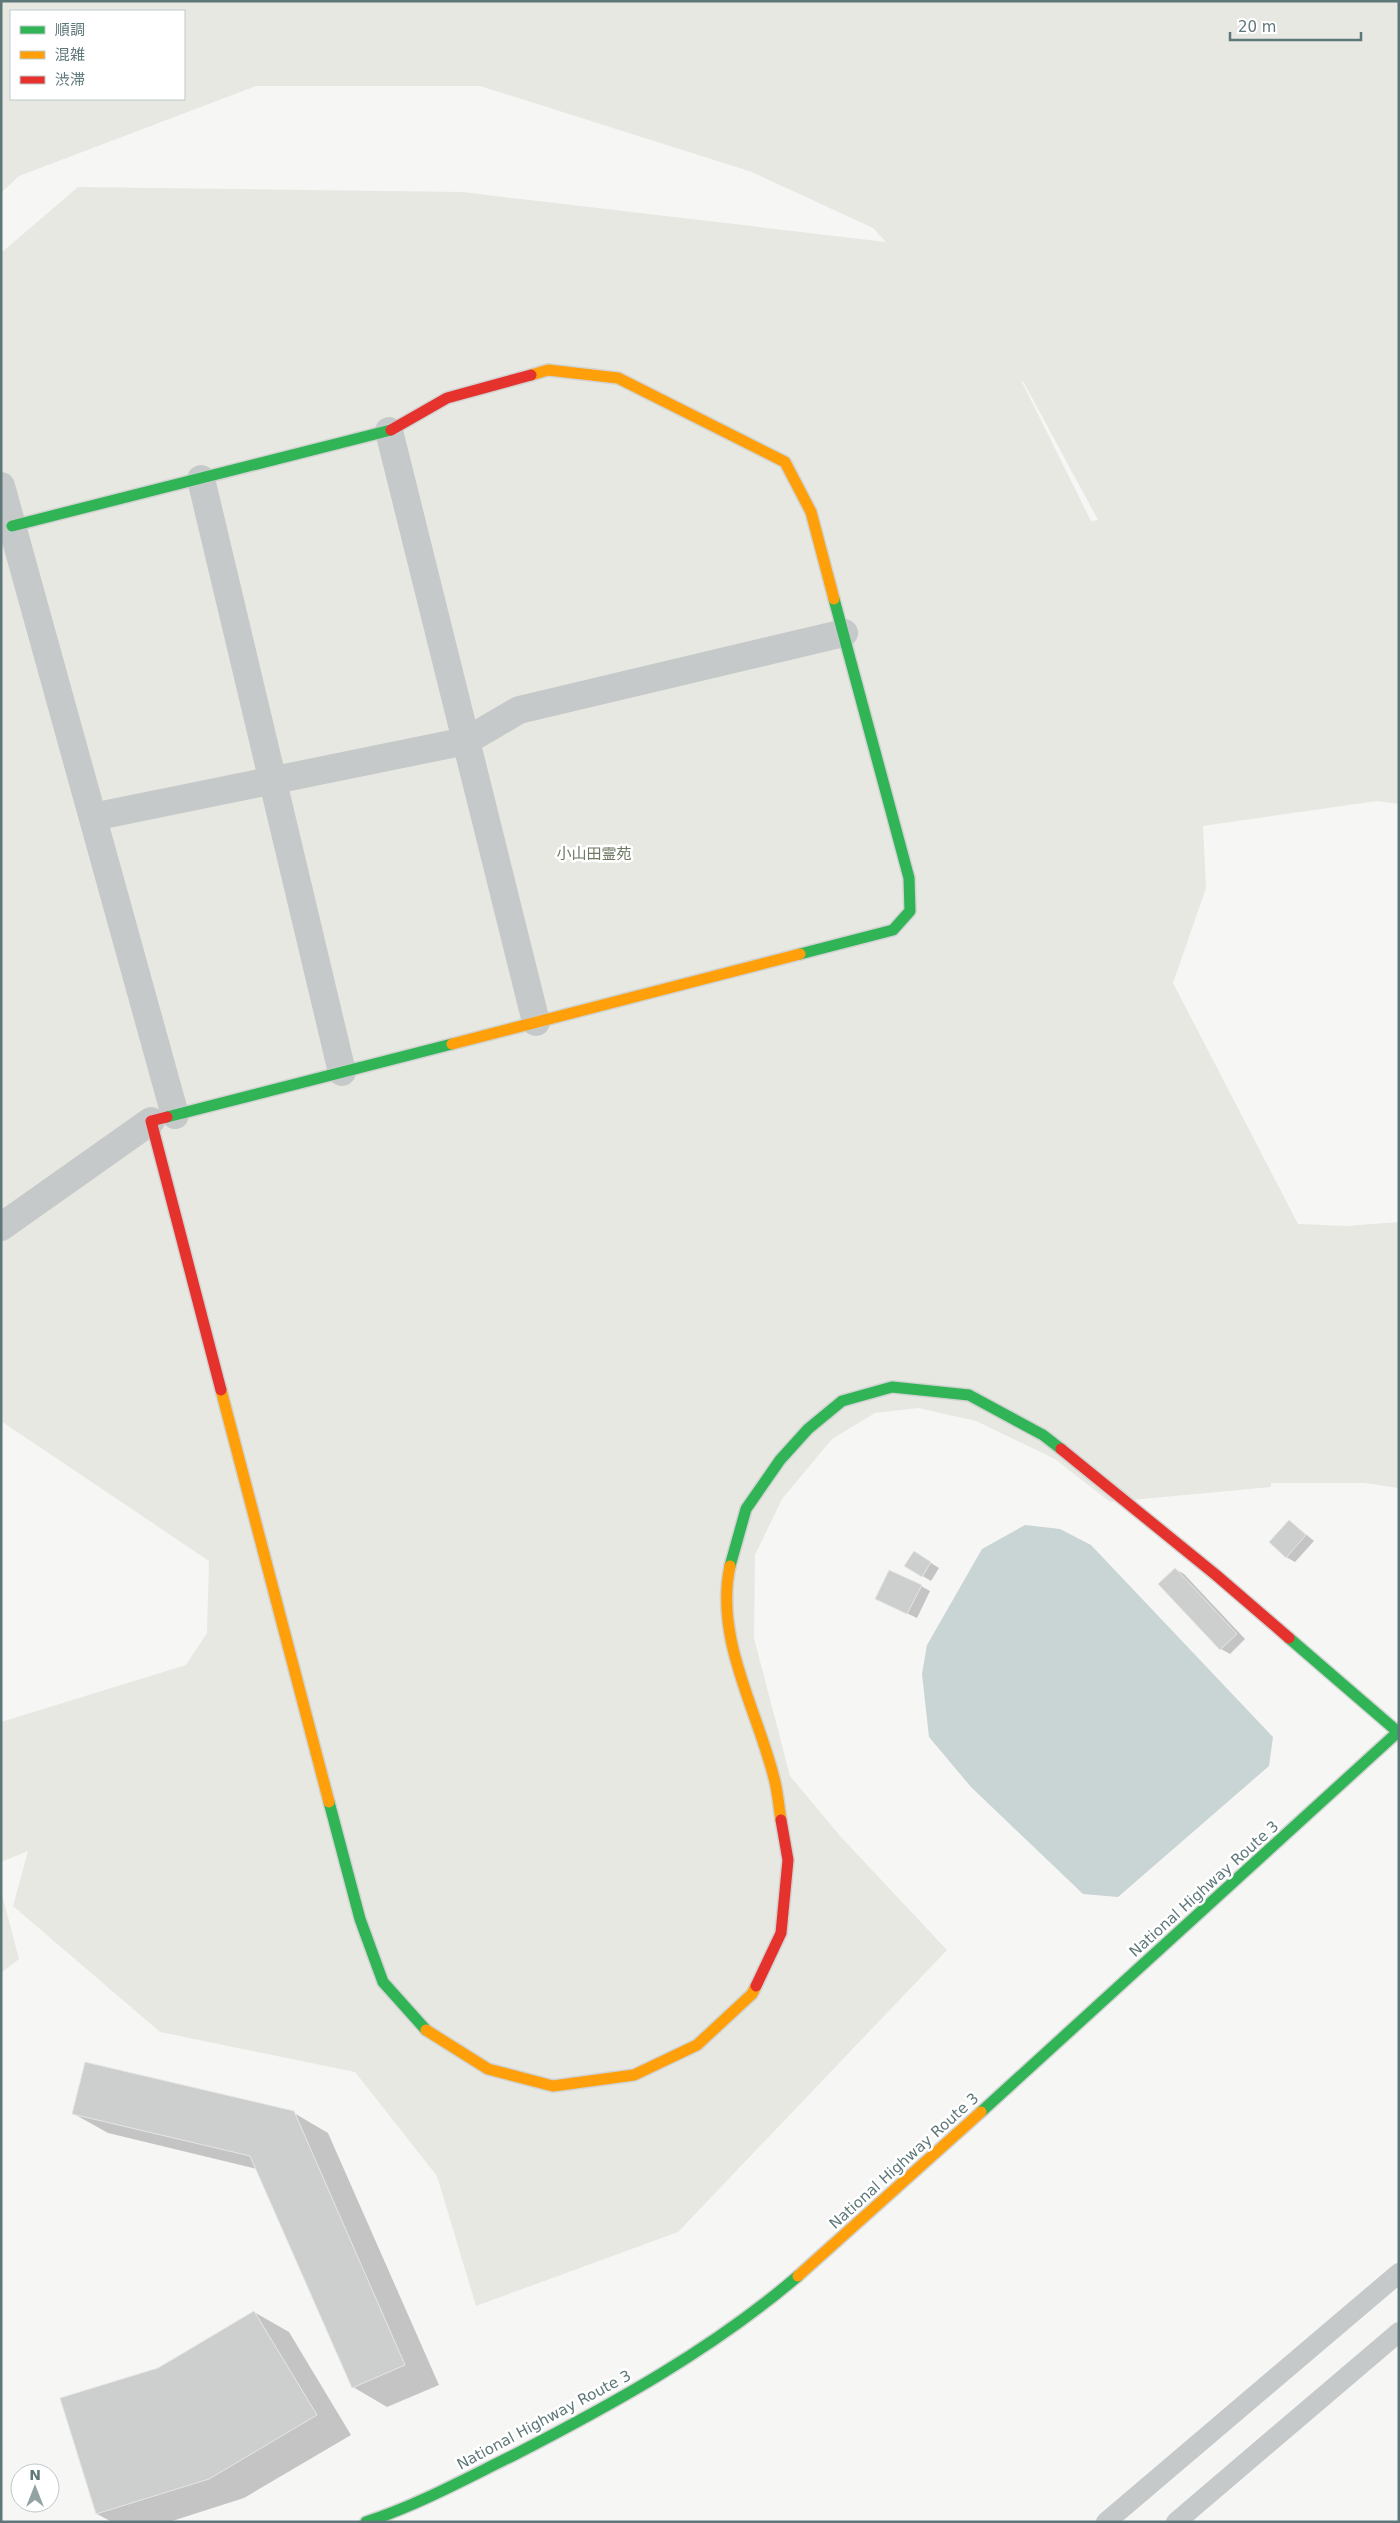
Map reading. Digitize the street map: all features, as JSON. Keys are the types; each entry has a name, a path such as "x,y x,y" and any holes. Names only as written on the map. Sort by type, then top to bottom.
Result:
{"main road":[{"path":"12,526 389,431 447,398 548,370 618,378 785,462 811,512 909,878 910,911 893,930 163,1118 360,1919 383,1982 428,2032 488,2069 553,2086 634,2075 697,2045 752,1994 781,1933 788,1860 775,1782 736,1658 726,1606 729,1571 746,1509 780,1460 808,1429 842,1401 892,1387 969,1395 1042,1435 1216,1575 1399,1732"},
{"name":"National Highway Route 3","path":"366,2522 408,2508 602,2410 680,2362 770,2300 858,2224 1399,1732"}],"street":[{"path":"389,431 536,1022"},
{"path":"201,479 342,1072"},
{"path":"1,486 93,818 163,1118 1,1227"},
{"path":"93,818 466,741 519,710 844,633"}],"lane":[{"path":"1106,2522 1399,2273"},
{"path":"1176,2522 1399,2332"}],"green space":[{"name":"小山田霊苑","path":"1,1 1399,1 1399,804 1377,801 1203,826 1206,888 1173,983 1298,1224 1347,1226 1399,1222 1399,1488 1364,1483 1271,1483 1271,1487 1110,1502 1055,1459 976,1421 918,1408 875,1413 832,1439 782,1499 755,1555 754,1638 790,1776 841,1837 947,1950 678,2232 476,2306 437,2176 355,2072 160,2032 13,1906 28,1851 1,1862 1,1722 186,1665 207,1633 209,1561 1,1421 1,253 78,187 462,192 886,242 873,228 752,172 480,86 256,86 19,176 1,193","holes":["1021,380 1098,520 1091,521"]},
{"path":"1,1891 19,1959 1,1973"}],"shaded area":[{"path":"1025,1525 1060,1529 1091,1545 1273,1737 1269,1766 1118,1897 1083,1894 971,1787 929,1737 922,1674 927,1645 982,1549"}],"building":[{"path":"1289,1520 1306,1535 1286,1558 1269,1542"},
{"path":"914,1551 931,1562 922,1577 904,1566"},
{"path":"1175,1568 1237,1634 1220,1650 1158,1584"},
{"path":"889,1570 922,1585 907,1614 875,1599"},
{"path":"85,2062 294,2111 405,2365 352,2388 250,2156 72,2114"},
{"path":"254,2311 317,2415 209,2479 96,2514 60,2398 158,2368"}],"traffic: fast":[{"path":"12,526 391,430"},
{"path":"800,954 893,930 910,911 909,878 834,599"},
{"path":"167,1117 452,1044"},
{"path":"730,1566 746,1509 780,1460 808,1429 842,1401 892,1387 969,1395 1043,1435 1061,1449"},
{"path":"1289,1638 1398,1732"},
{"path":"981,2112 1399,1731"},
{"path":"329,1802 360,1919 383,1982 426,2030"},
{"path":"366,2522 423,2500 551,2436 625,2395 732,2328 798,2276"}],"traffic: slow":[{"path":"531,375 548,370 618,378 785,462 811,512 834,599"},
{"path":"452,1044 800,954"},
{"path":"221,1390 329,1802"},
{"path":"730,1566 727,1594 728,1621 733,1649 768,1756 776,1787 781,1820"},
{"path":"426,2030 488,2069 553,2086 634,2075 697,2045 752,1994 756,1986"},
{"path":"798,2276 981,2112"}],"traffic: jam":[{"path":"391,430 447,398 531,375"},
{"path":"167,1117 151,1121 221,1390"},
{"path":"1061,1449 1216,1575 1289,1638"},
{"path":"756,1986 781,1933 788,1860 781,1820"}]}
